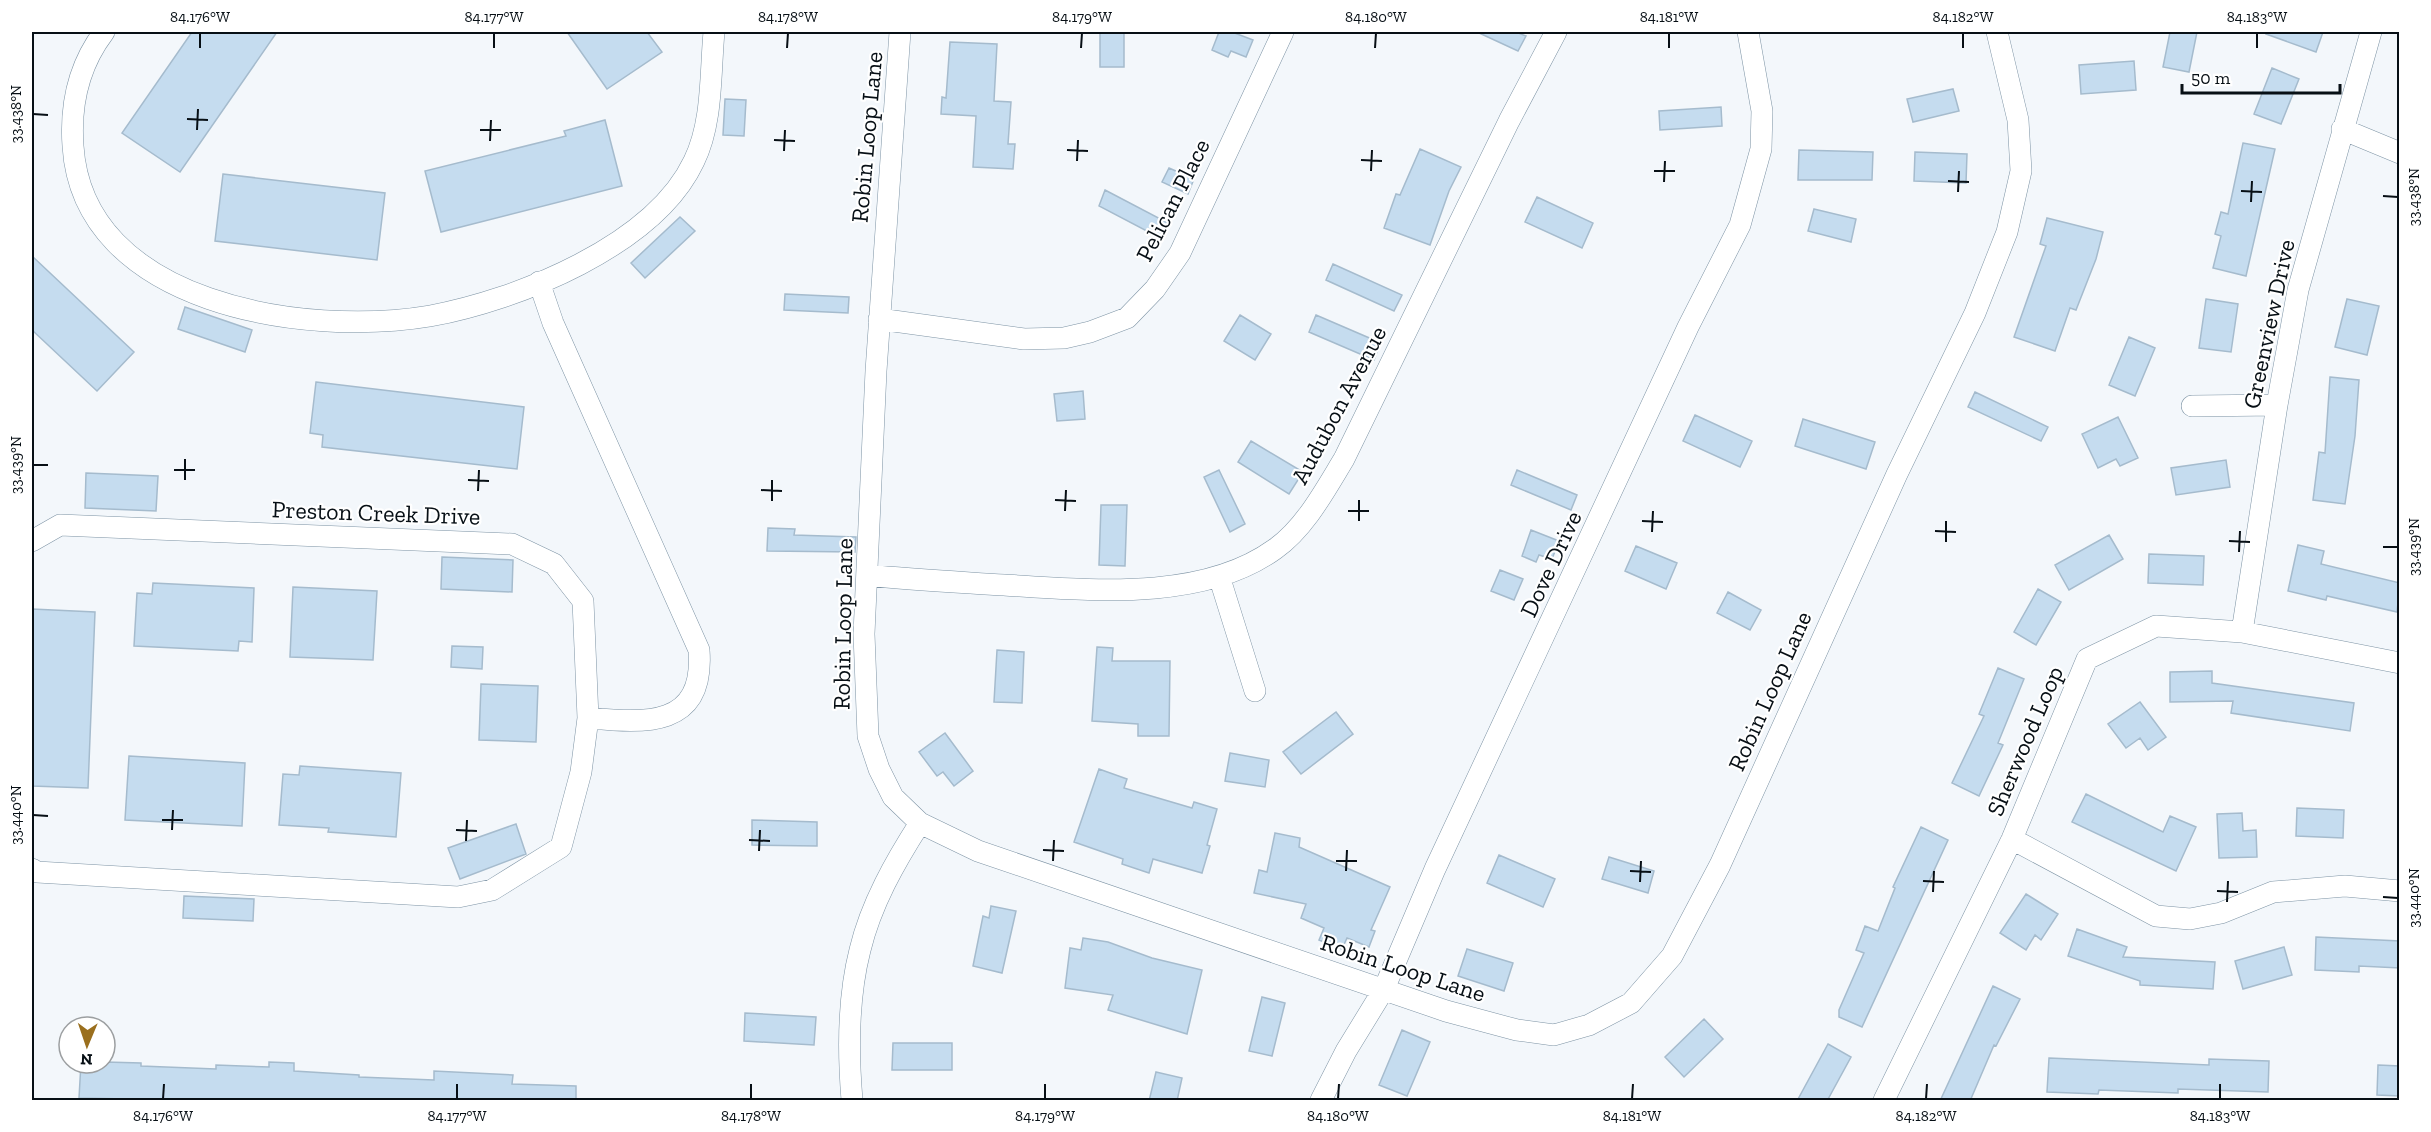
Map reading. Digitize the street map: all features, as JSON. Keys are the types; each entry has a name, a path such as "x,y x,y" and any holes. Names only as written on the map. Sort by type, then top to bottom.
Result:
{"street":[{"path":"104,32 86,61 75,96 74,161 84,196 110,239 124,254 155,275 213,299 282,316 351,320 408,319 457,310 539,282 593,256 625,236 670,197 694,162 706,123 714,32"},
{"name":"Robin Loop Lane","path":"900,32 879,319 864,634 868,736 879,769 893,798 920,823 978,851 1446,1011 1497,1025 1554,1035 1589,1025 1631,1003 1672,956 1720,865 1897,474 1975,313 2007,232 2021,171 2018,120 1997,32"},
{"name":"Pelican Place","path":"879,319 1024,339 1064,338 1090,332 1127,318 1155,289 1180,253 1283,32"},
{"name":"Audubon Avenue","path":"867,575 1044,588 1131,589 1190,584 1219,576 1273,551 1290,538 1328,486 1369,412 1509,121 1556,32"},
{"name":"Dove Drive","path":"1321,1101 1346,1051 1384,989 1435,869 1688,327 1740,225 1761,149 1762,111 1748,32"},
{"name":"Greenview Drive","path":"2242,632 2277,405 2298,290 2371,32"},
{"path":"2342,129 2400,153"},
{"path":"539,282 553,323 699,650 696,684 690,697 671,714 642,722 588,718"},
{"path":"2192,406 2277,405"},
{"name":"Preston Creek Drive","path":"32,541 60,525 512,544 554,564 583,601 588,718 581,772 561,847 492,890 458,897 37,872 32,869"},
{"path":"1219,576 1255,691"},
{"name":"Sherwood Loop","path":"1884,1101 2012,839 2087,659 2156,626 2242,632 2400,663"},
{"path":"852,1101 850,1076 853,998 859,951 892,868 920,823"},
{"path":"2012,839 2156,915 2190,919 2221,913 2273,892 2345,886 2400,891"}],"building":[{"path":"192,32 277,32 180,172 122,133"},
{"path":"567,32 647,32 662,52 607,89"},
{"path":"1100,32 1124,32 1124,67 1100,67"},
{"path":"1219,32 1232,32 1253,40 1246,57 1231,51 1228,57 1212,50"},
{"path":"1477,32 1516,32 1526,36 1518,51"},
{"path":"2170,32 2197,32 2189,72 2163,67"},
{"path":"2267,32 2323,32 2316,52 2266,34"},
{"path":"950,42 997,44 994,101 1011,102 1008,144 1015,144 1013,169 973,167 976,116 941,114 942,97 946,98"},
{"path":"2134,61 2136,90 2081,94 2079,65"},
{"path":"2272,68 2299,79 2281,124 2254,114"},
{"path":"1953,89 1959,111 1913,122 1907,99"},
{"path":"725,99 746,100 744,136 723,135"},
{"path":"1721,107 1722,126 1660,130 1659,111"},
{"path":"605,120 622,186 441,232 425,171 566,136 564,131"},
{"path":"2243,143 2275,149 2246,276 2213,268 2221,236 2215,234 2221,212 2228,214"},
{"path":"1420,149 1461,167 1449,191 1430,245 1384,228 1396,194 1400,195"},
{"path":"1799,150 1873,152 1872,180 1798,180"},
{"path":"1915,152 1967,154 1966,183 1914,181"},
{"path":"1169,168 1194,179 1188,194 1162,182"},
{"path":"223,174 385,193 377,260 215,241"},
{"path":"1105,190 1170,224 1162,239 1099,206"},
{"path":"1537,197 1593,223 1582,248 1525,222"},
{"path":"1814,209 1856,219 1851,242 1808,231"},
{"path":"680,217 695,231 645,278 631,263"},
{"path":"2047,218 2103,232 2096,259 2076,310 2070,308 2055,351 2014,337 2046,246 2040,244"},
{"path":"32,256 134,352 97,391 32,330"},
{"path":"1333,264 1402,295 1394,311 1326,280"},
{"path":"785,294 849,297 848,313 784,310"},
{"path":"2206,299 2238,304 2231,352 2199,348"},
{"path":"2347,299 2379,306 2367,355 2335,347"},
{"path":"185,307 252,330 245,352 178,329"},
{"path":"1240,315 1271,334 1255,360 1224,341"},
{"path":"1316,315 1381,343 1374,360 1309,332"},
{"path":"2129,337 2155,348 2135,396 2109,385"},
{"path":"2330,377 2359,380 2355,436 2345,504 2313,500 2319,452 2325,453"},
{"path":"316,382 524,407 517,469 322,447 323,435 310,433"},
{"path":"1083,391 1085,419 1057,421 1054,394"},
{"path":"1975,392 2048,427 2041,441 1968,407"},
{"path":"1695,415 1752,441 1740,467 1683,441"},
{"path":"2118,417 2138,458 2120,466 2116,459 2098,468 2082,434"},
{"path":"1803,419 1875,442 1866,469 1795,446"},
{"path":"1251,441 1303,472 1289,494 1238,462"},
{"path":"2226,460 2230,487 2176,495 2171,468"},
{"path":"1219,470 1245,524 1230,532 1204,477"},
{"path":"1517,470 1577,495 1571,510 1511,485"},
{"path":"86,473 158,476 156,511 85,508"},
{"path":"1101,505 1127,505 1125,566 1099,565"},
{"path":"768,528 795,529 794,535 856,537 855,552 767,551"},
{"path":"1531,530 1559,541 1552,559 1539,555 1536,562 1522,556"},
{"path":"2109,535 2123,559 2069,590 2055,565"},
{"path":"2298,545 2324,551 2321,564 2400,583 2397,612 2327,596 2326,600 2288,591"},
{"path":"1636,546 1677,563 1666,589 1625,571"},
{"path":"2149,554 2204,556 2203,585 2148,583"},
{"path":"442,557 513,560 512,592 441,589"},
{"path":"1500,570 1523,579 1514,600 1491,591"},
{"path":"153,583 254,588 252,642 239,641 238,651 134,646 137,593 152,594"},
{"path":"293,587 377,591 373,660 290,657"},
{"path":"2038,589 2061,602 2036,645 2014,632"},
{"path":"1728,592 1761,610 1750,630 1717,613"},
{"path":"32,609 95,612 88,788 32,786"},
{"path":"452,646 483,647 482,669 451,667"},
{"path":"1097,647 1113,648 1112,661 1170,661 1169,736 1138,736 1138,724 1092,721"},
{"path":"997,650 1024,652 1022,703 994,702"},
{"path":"1998,668 2024,679 1998,743 2003,745 1979,796 1952,783 1984,716 1979,714"},
{"path":"2212,671 2212,683 2354,703 2350,731 2231,713 2233,701 2170,702 2170,672"},
{"path":"481,684 538,686 536,742 479,740"},
{"path":"2140,702 2166,737 2148,750 2140,738 2126,748 2108,724"},
{"path":"1336,712 1353,734 1301,774 1283,752"},
{"path":"945,733 973,771 954,786 943,772 937,776 919,752"},
{"path":"1230,753 1269,760 1265,787 1225,781"},
{"path":"129,756 245,763 242,826 125,820"},
{"path":"300,766 401,773 396,837 328,832 329,828 279,825 283,774 299,775"},
{"path":"1099,769 1127,779 1124,788 1192,808 1194,802 1217,809 1202,873 1153,859 1149,873 1122,864 1123,859 1074,842"},
{"path":"2086,794 2163,832 2170,816 2196,827 2176,871 2072,822"},
{"path":"2297,808 2344,810 2343,838 2296,836"},
{"path":"2242,813 2243,831 2256,830 2257,857 2219,858 2217,814"},
{"path":"752,820 817,822 817,846 752,845"},
{"path":"516,824 526,854 460,879 448,848"},
{"path":"1921,827 1948,840 1862,1027 1839,1017 1839,1010 1864,953 1856,950 1865,926 1878,931 1895,888 1893,887"},
{"path":"1275,833 1300,838 1299,847 1390,887 1371,930 1375,931 1369,947 1347,938 1342,949 1319,940 1324,928 1301,918 1306,904 1254,893 1259,870 1267,872"},
{"path":"1499,855 1555,879 1543,907 1487,883"},
{"path":"1609,857 1654,871 1648,893 1602,879"},
{"path":"2026,894 2058,914 2041,940 2035,935 2026,950 2000,933"},
{"path":"184,896 254,899 253,921 183,918"},
{"path":"991,906 1016,911 1002,973 973,966 983,916 989,918"},
{"path":"2077,929 2127,947 2123,957 2215,962 2213,989 2140,985 2140,981 2068,956"},
{"path":"2316,937 2400,941 2400,968 2359,966 2359,972 2315,970"},
{"path":"1083,938 1108,942 1152,958 1202,970 1187,1034 1108,1010 1113,995 1065,988 1070,948 1081,950"},
{"path":"2284,947 2292,975 2243,989 2235,961"},
{"path":"1467,949 1513,963 1504,991 1458,976"},
{"path":"1993,986 2020,999 1996,1046 1994,1045 1970,1101 1940,1101"},
{"path":"1262,997 1285,1003 1272,1056 1249,1051"},
{"path":"745,1013 816,1017 814,1045 744,1041"},
{"path":"1704,1019 1723,1039 1684,1077 1665,1057"},
{"path":"1402,1030 1430,1042 1407,1096 1379,1085"},
{"path":"893,1043 952,1043 952,1070 892,1070"},
{"path":"1828,1044 1851,1057 1827,1101 1797,1101"},
{"path":"2049,1058 2209,1065 2209,1059 2269,1061 2268,1092 2178,1089 2178,1093 2099,1090 2098,1094 2047,1092"},
{"path":"117,1062 141,1063 141,1066 216,1069 216,1065 269,1067 269,1062 294,1063 294,1071 359,1075 359,1077 434,1080 434,1071 513,1075 512,1084 576,1086 576,1101 79,1098 80,1075 117,1075"},
{"path":"2378,1065 2400,1066 2400,1096 2377,1095"},
{"path":"1156,1072 1182,1078 1177,1101 1149,1101"}]}
